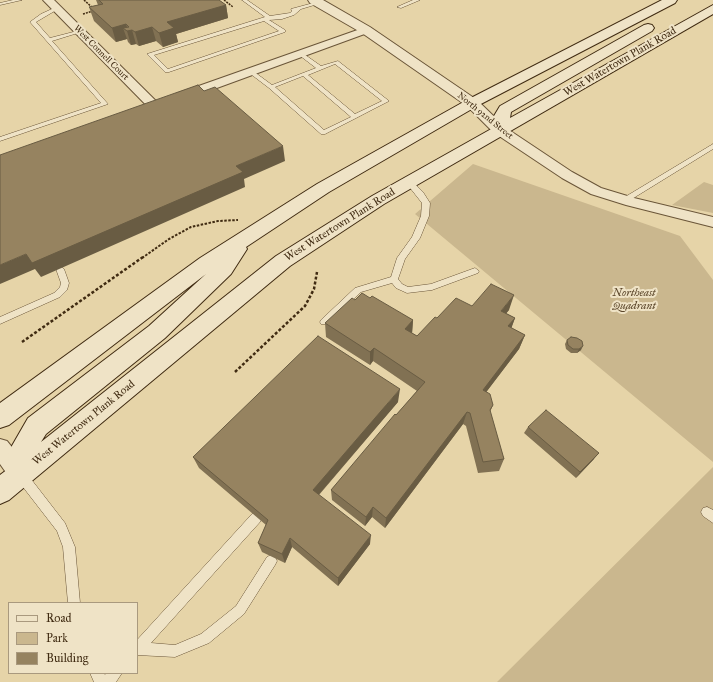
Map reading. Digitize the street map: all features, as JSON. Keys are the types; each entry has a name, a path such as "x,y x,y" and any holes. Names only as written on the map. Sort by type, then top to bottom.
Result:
{"main road":[{"path":"0,417 206,263 241,229 323,188 472,103 671,0"},
{"path":"501,131 502,116 505,109 652,26 676,6 680,0"},
{"name":"North 92nd Street","path":"316,1 366,30 472,103 501,131"},
{"path":"671,33 678,21 695,5"},
{"name":"West Watertown Plank Road","path":"0,491 283,261 378,200 713,9"},
{"path":"20,474 22,451 37,426 157,332 224,269 241,229"}],"street":[{"name":"West Connell Court","path":"48,0 79,31 163,103"},
{"path":"139,112 366,30"},
{"name":"North 92nd Street","path":"501,131 567,175 596,191 624,200 713,222"},
{"path":"0,448 20,474"}],"lane":[{"path":"0,4 7,1 20,0"},
{"path":"244,0 269,18 283,31 166,70 150,54 253,22 269,18 282,17 292,14 316,1"},
{"path":"399,7 418,0"},
{"path":"0,139 105,104 33,22 56,9"},
{"path":"48,40 79,31"},
{"path":"301,54 320,68"},
{"path":"251,72 271,86 323,133 386,101 336,62 271,86"},
{"path":"304,74 355,117"},
{"path":"624,200 713,146"},
{"path":"394,279 401,258 416,238 425,216 426,203 409,182"},
{"path":"0,321 57,295 64,288 65,283 60,269"},
{"path":"394,279 399,286 408,290 432,287 475,271"},
{"path":"324,322 358,290 394,279"},
{"path":"20,474 61,527 69,548 74,602"},
{"path":"138,648 256,518"},
{"path":"138,649 175,651 205,640 240,610 271,561"},
{"path":"107,682 114,674"}],"path":[{"path":"84,0 95,10"},
{"path":"22,342 169,239 191,227 218,221 241,229"},
{"path":"235,372 305,306 314,289 317,272"}],"green space":[{"name":"Northeast Quadrant","path":"473,164 680,236 713,280 713,462 415,214"},
{"path":"704,182 713,185 713,213 672,205"},
{"path":"713,467 713,682 497,682"}],"building":[{"path":"99,0 219,0 226,5 167,22 174,28 159,33 152,27 135,32 132,30 127,31 123,28 129,27 126,24 112,28 89,7 103,4"},
{"path":"198,85 204,91 215,87 283,146 236,166 243,172 32,263 26,254 0,265 0,155"},
{"path":"491,284 514,295 501,311 515,318 508,326 525,335 483,390 490,394 493,405 490,410 504,459 483,462 470,413 467,412 386,518 373,507 366,517 331,490 395,414 396,415 425,382 374,348 370,352 325,323 352,298 355,300 362,293 370,298 372,296 413,320 405,329 417,336 456,298 472,306"},
{"path":"318,336 400,389 313,490 371,535 338,578 290,538 282,554 258,543 268,520 193,457"},
{"path":"571,337 582,341 583,346 579,349 573,349 568,345 567,340"},
{"path":"546,410 599,453 580,472 528,427"}]}
